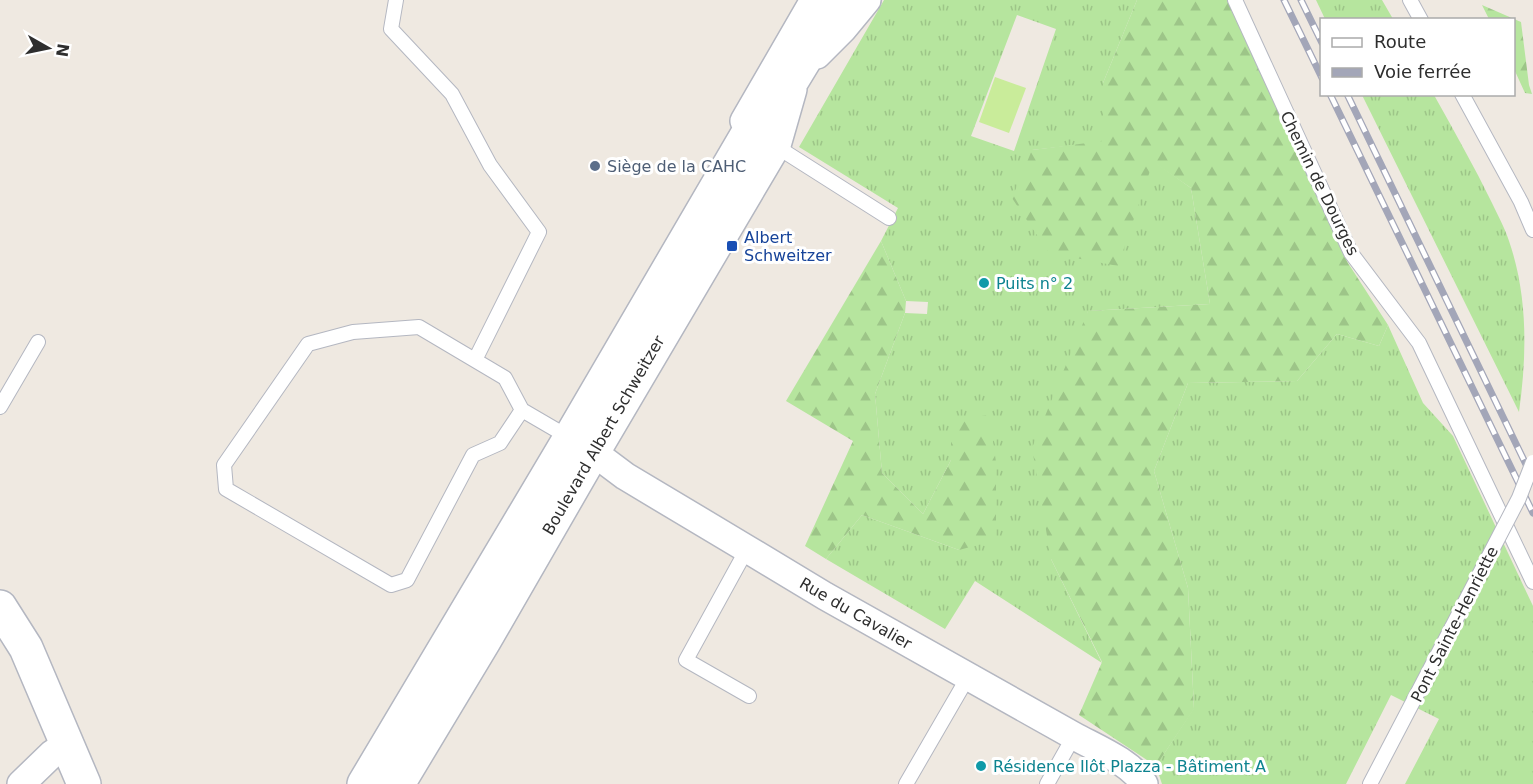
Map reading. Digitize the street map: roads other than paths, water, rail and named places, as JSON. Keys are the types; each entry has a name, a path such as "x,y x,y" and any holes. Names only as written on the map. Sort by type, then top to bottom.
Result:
{"main road":[{"name":"Boulevard Albert Schweitzer","path":"398,784 484,641 581,445 723,175 751,128 793,79 841,0"},
{"name":"Boulevard Albert Schweitzer","path":"364,784 774,145 793,79"},
{"path":"0,607 26,648 84,784"}],"street":[{"name":"Boulevard Albert Schweitzer","path":"723,175 721,160 814,0"},
{"name":"Boulevard Albert Schweitzer","path":"793,79 843,29 867,0"},
{"name":"Rue du Cavalier","path":"581,445 624,476 747,549 968,677 1113,757 1133,771 1144,784"},
{"path":"21,784 52,754 67,744"}],"lane":[{"path":"396,0 391,29 452,94 490,165 539,232 475,360"},
{"name":"Chemin de Dourges","path":"1235,0 1351,253 1419,343 1533,582"},
{"path":"1410,0 1419,18"},
{"path":"1463,96 1521,202 1533,230"},
{"path":"774,145 889,218"},
{"path":"522,411 500,443 472,455 407,580 391,585 225,489 224,465 308,344 353,332 419,327 505,378 522,411 581,445"},
{"path":"0,407 38,342"},
{"name":"Pont Sainte-Henriette","path":"1370,784 1519,498 1533,462"},
{"path":"747,549 686,660 749,696"},
{"path":"906,784 968,677"},
{"path":"1047,784 1074,736"}],"railway":[{"path":"1284,0 1320,74"},
{"path":"1301,0 1320,39"},
{"path":"1331,96 1533,513"},
{"path":"1348,96 1533,479"}],"place":[{"name":"Siège de la CAHC","path":"595,166"},
{"name":"Albert Schweitzer","path":"732,246"},
{"name":"Puits n° 2","path":"984,283"},
{"name":"Résidence Ilôt Plazza - Bâtiment A","path":"981,766"}]}
